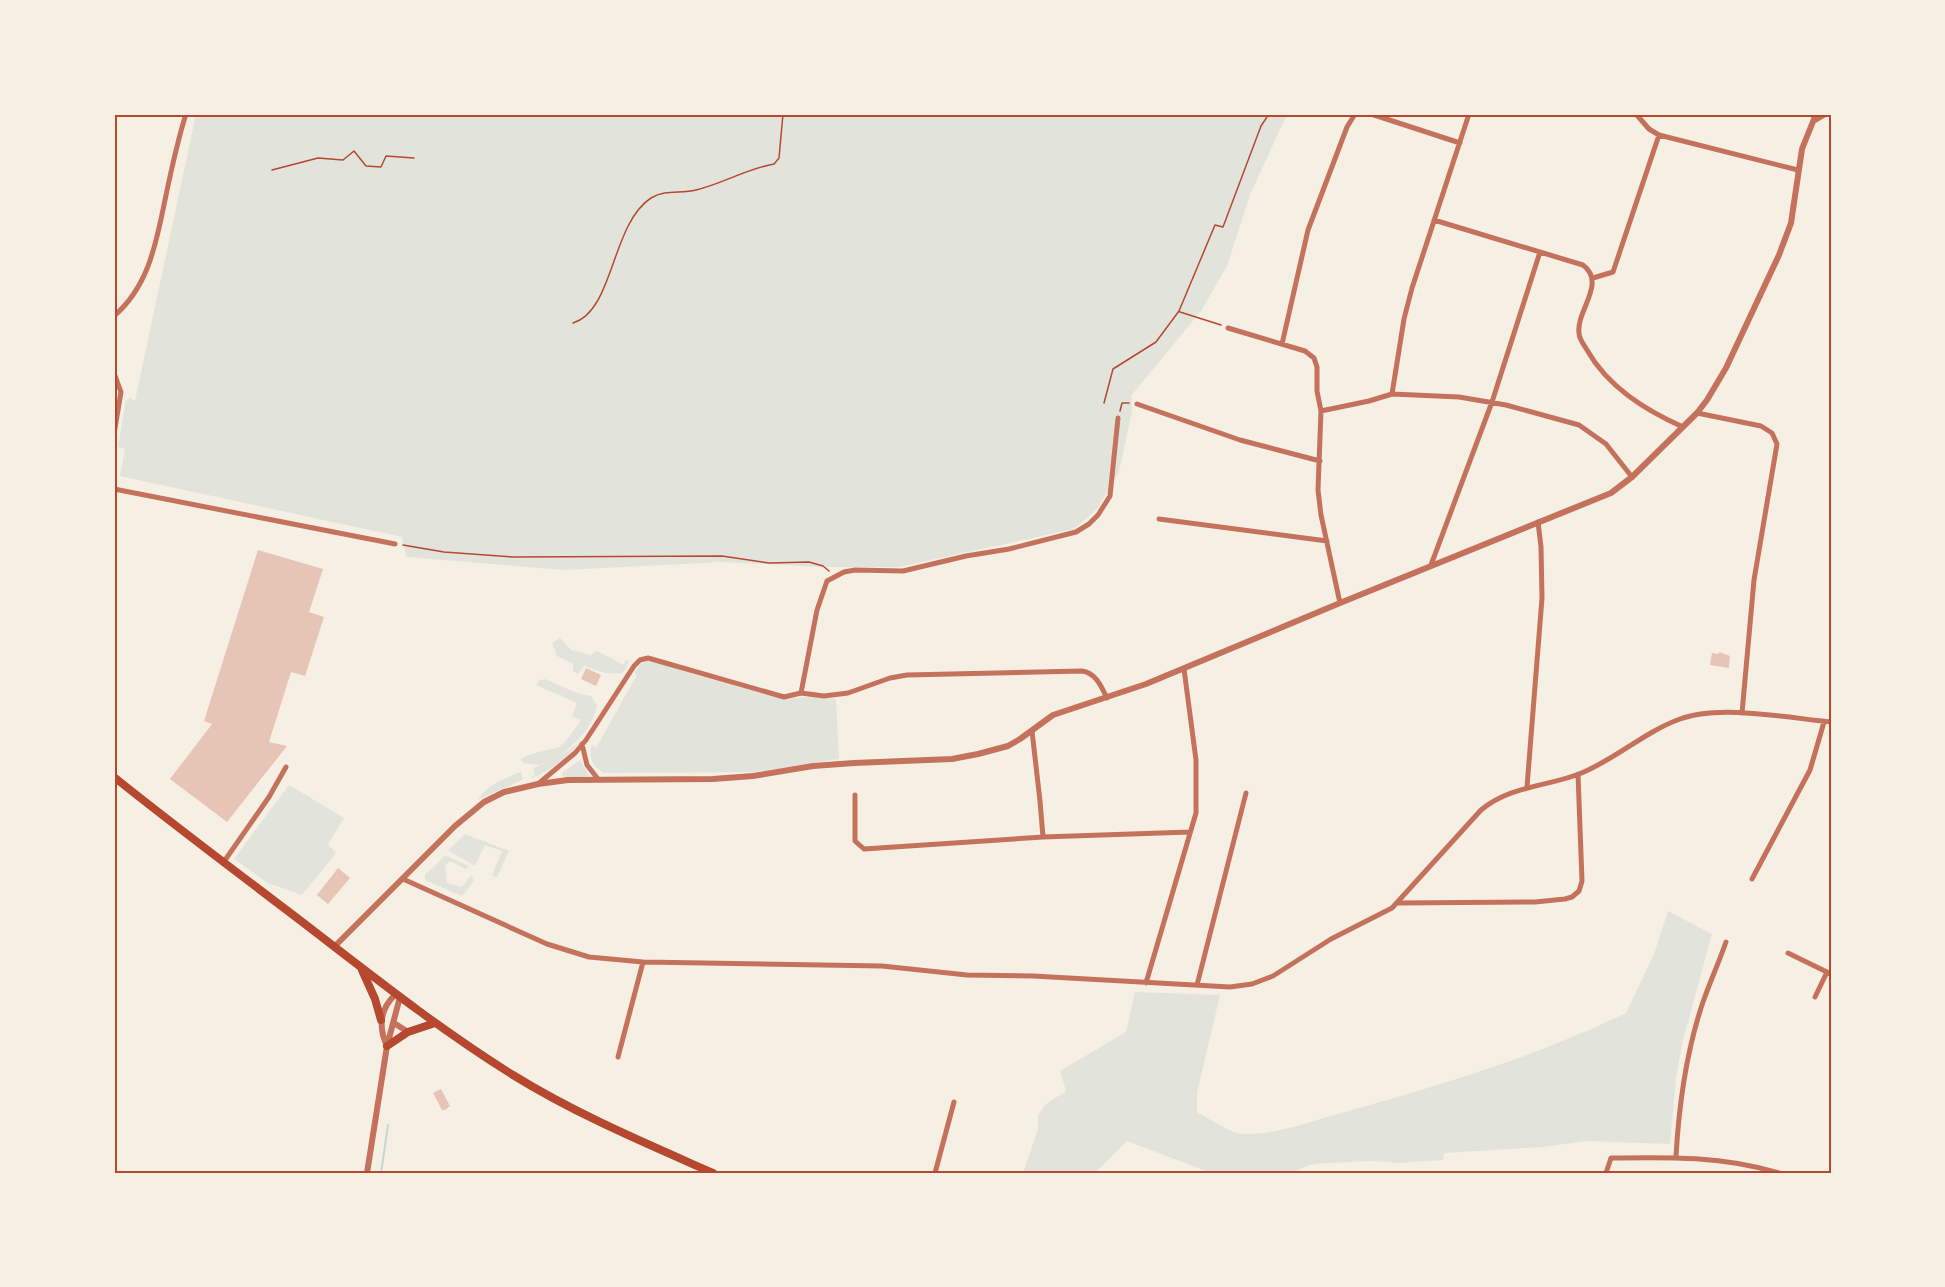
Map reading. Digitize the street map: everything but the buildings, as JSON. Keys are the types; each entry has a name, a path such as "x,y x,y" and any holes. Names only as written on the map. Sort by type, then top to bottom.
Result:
{"main road":[{"path":"114,777 360,967 435,1023 514,1076 561,1102 713,1173"},
{"path":"360,967 375,999 381,1020"},
{"path":"387,1046 408,1032 435,1023"}],"street":[{"path":"114,316 132,296 150,266 177,143 186,114"},
{"path":"1282,344 1308,230 1347,127 1355,114"},
{"path":"1371,114 1460,143"},
{"path":"1392,394 1407,309 1469,114"},
{"path":"1636,114 1649,129 1659,135 1798,170"},
{"path":"334,947 455,826 484,802 504,792 538,784 598,779 713,779 854,763 952,759 1008,746 1053,715 1078,705 1107,699 1117,693 1184,669 1431,565 1611,493 1632,477 1697,412 1726,368 1779,255 1791,223 1798,170 1806,137 1815,117 1826,114"},
{"path":"1593,278 1613,272 1659,135"},
{"path":"1434,220 1583,265 1592,273 1593,278 1579,331 1590,356 1633,400 1683,427"},
{"path":"1431,565 1492,402 1540,252"},
{"path":"1228,328 1305,351 1314,358 1321,411 1318,490 1340,603"},
{"path":"114,373 121,392 114,434"},
{"path":"1321,411 1392,394 1459,397 1492,402 1580,425 1606,444 1632,477"},
{"path":"1137,404 1240,440 1320,461"},
{"path":"1697,412 1761,426 1772,433 1777,444 1754,580 1742,713"},
{"path":"801,693 819,602 827,581 834,576 855,570 883,571 915,568 1009,549 1076,532 1098,515 1110,496 1118,418"},
{"path":"114,489 395,544"},
{"path":"1159,519 1327,541"},
{"path":"1527,787 1542,598 1538,522"},
{"path":"538,784 575,753 633,666 643,659 651,658 788,697 801,693 824,696 848,693 890,678 907,675 1082,671 1090,673 1098,681 1107,699"},
{"path":"1146,982 1197,802 1197,760 1184,669"},
{"path":"403,879 559,948 589,957 643,962 882,966 967,975 1240,986 1267,979 1324,943 1392,908 1415,880 1493,800 1527,787 1578,774 1610,759 1680,718 1710,713 1742,713 1831,722"},
{"path":"1752,879 1810,770 1824,722"},
{"path":"1032,731 1043,837"},
{"path":"582,744 585,759 598,779"},
{"path":"224,863 269,797 286,767"},
{"path":"1398,903 1534,902 1572,897 1579,891 1582,881 1578,774"},
{"path":"1197,985 1246,793"},
{"path":"855,795 855,841 864,849 1043,837 1190,832"},
{"path":"1676,1156 1680,1103 1695,1031 1726,942"},
{"path":"1788,953 1829,973 1815,997"},
{"path":"618,1057 643,962"},
{"path":"387,1046 382,1036 381,1020 386,1005 398,995"},
{"path":"367,1173 387,1046 394,1023 398,995"},
{"path":"394,1023 408,1032"},
{"path":"935,1173 954,1102"},
{"path":"1606,1173 1611,1158 1676,1156 1722,1160 1779,1173"}],"path":[{"path":"573,323 595,308 632,217 650,199 664,192 694,191 774,164 778,158 783,114"},
{"path":"1104,403 1113,369 1156,342 1179,311 1215,225 1222,227 1261,126 1269,114"},
{"path":"272,170 318,158 343,160 354,152 366,166 381,167 386,156 414,158"},
{"path":"1179,311 1228,328"},
{"path":"1118,418 1122,403 1137,404"},
{"path":"395,544 444,552 513,557 722,556 769,563 809,562 823,566 834,576"}],"shaded area":[{"path":"196,114 1287,114 1250,195 1227,266 1201,311 1131,396 1132,411 1119,472 1097,509 1074,529 899,567 818,567 724,562 564,570 406,557 402,537 120,476 125,449 118,447 126,400 130,398 135,401"},
{"path":"560,638 571,650 591,655 597,651 624,665 626,660 629,661 621,674 605,673 584,666 578,674 573,671 573,664 557,656 552,643"},
{"path":"647,661 783,699 810,697 836,699 839,759 755,772 604,773 596,768 592,761 590,754 592,745 596,748 637,675 634,673 641,664"},
{"path":"545,679 591,696 597,705 588,727 560,756 581,741 559,762 532,778 531,776 535,775 533,768 547,763 540,765 523,763 521,759 534,753 559,747 581,720 572,716 577,703 536,685 540,680"},
{"path":"580,760 589,776 564,778 562,773"},
{"path":"521,772 523,779 478,800 491,787"},
{"path":"289,785 344,818 328,844 336,853 302,895 268,883 234,859"},
{"path":"465,834 509,851 497,878 492,875 502,851 485,845 475,866 448,850"},
{"path":"445,855 469,866 466,869 450,861 445,866 447,883 462,887 471,875 474,881 462,896 425,880 425,874"},
{"path":"1668,911 1712,934 1682,1044 1676,1078 1670,1144 1587,1141 1543,1147 1444,1153 1443,1160 1398,1163 1371,1161 1327,1163 1309,1165 1293,1173 1211,1173 1127,1141 1095,1173 1023,1173 1038,1129 1038,1115 1046,1104 1066,1091 1060,1071 1126,1032 1135,992 1220,995 1197,1093 1197,1112 1237,1133 1255,1134 1305,1124 1486,1069 1592,1029 1626,1013 1654,954"}],"waterway":[{"path":"381,1173 388,1125"}]}
